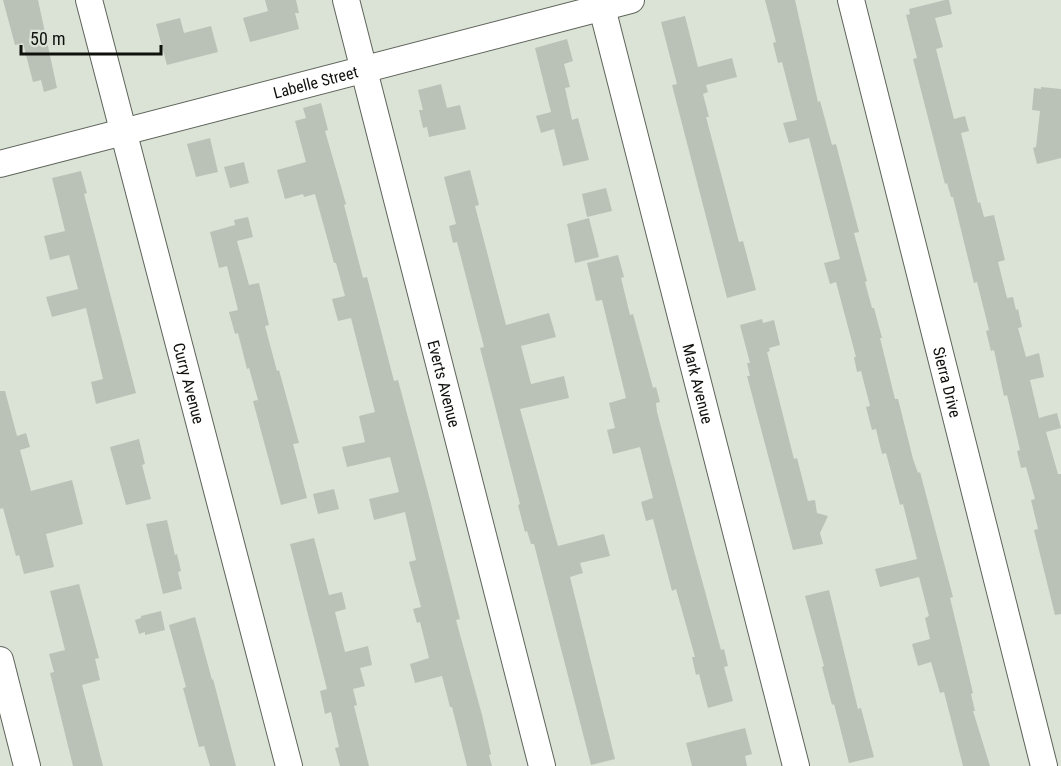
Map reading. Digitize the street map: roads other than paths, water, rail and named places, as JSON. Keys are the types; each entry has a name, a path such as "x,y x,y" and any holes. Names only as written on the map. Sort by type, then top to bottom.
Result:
{"street":[{"name":"Curry Avenue","path":"89,0 289,766"},
{"name":"Everts Avenue","path":"346,0 542,766"},
{"name":"Labelle Street","path":"0,164 363,70 601,4 632,0"},
{"name":"Sierra Drive","path":"851,0 1044,766"},
{"name":"Mark Avenue","path":"601,4 796,766"},
{"path":"0,660 27,766"}]}
